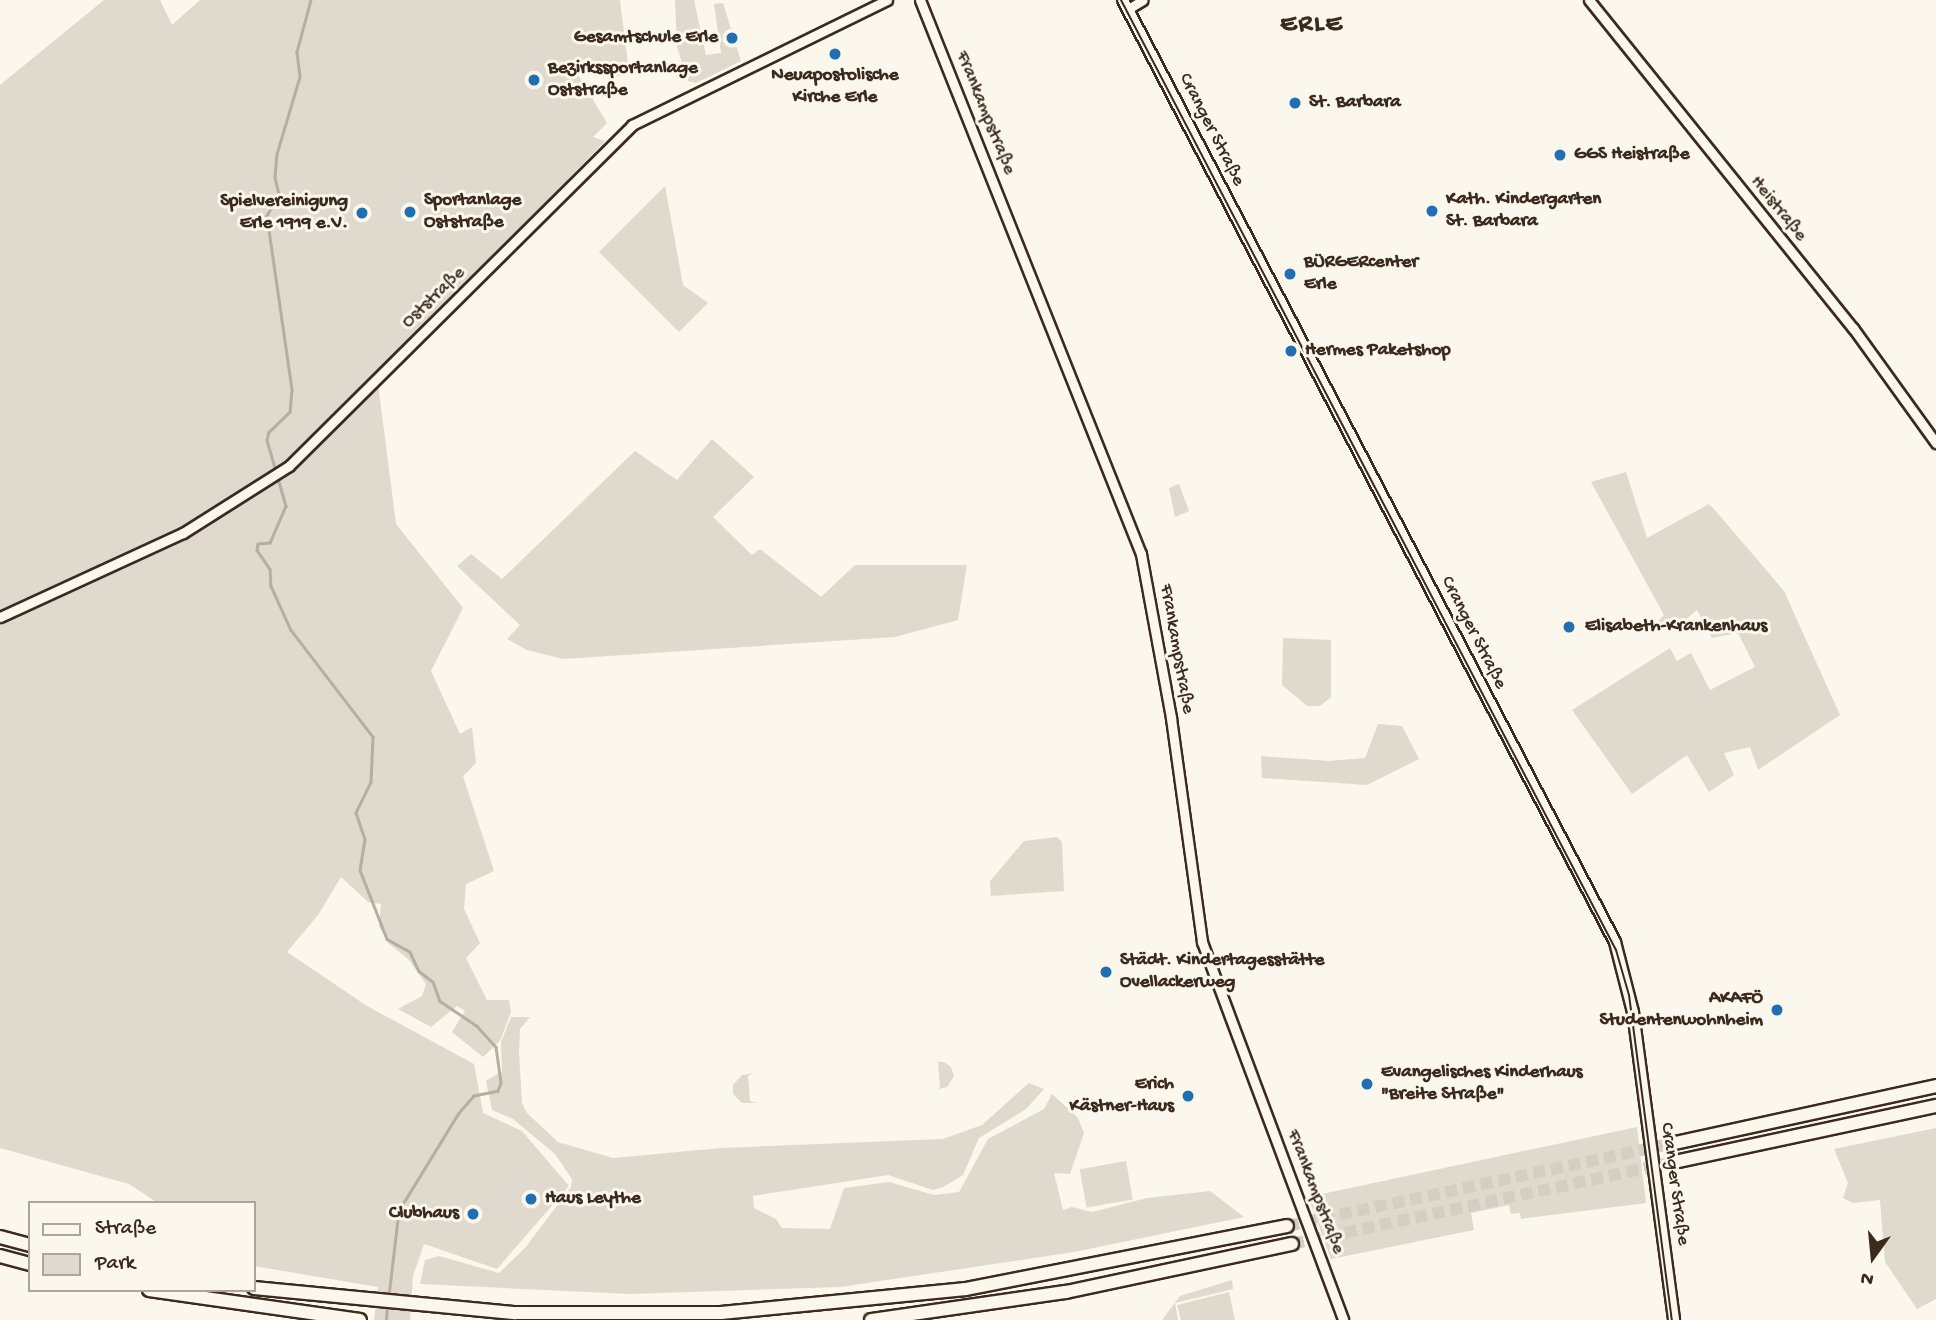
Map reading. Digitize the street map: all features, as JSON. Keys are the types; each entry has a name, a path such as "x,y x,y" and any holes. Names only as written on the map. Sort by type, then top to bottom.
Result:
{"highway":[{"path":"1675,1143 1936,1086"},
{"path":"1679,1161 1936,1107"},
{"path":"256,1288 421,1307 633,1315 865,1302 1036,1278 1287,1227"},
{"path":"0,1237 28,1244"},
{"path":"871,1320 1066,1292 1292,1244"},
{"path":"0,1256 28,1263"},
{"path":"163,1292 360,1320"}],"main road":[{"name":"Cranger Straße","path":"1126,5 1615,942 1633,1012 1674,1320"}],"street":[{"name":"Oststraße","path":"0,617 183,533 289,466 632,125 887,0"},
{"name":"Frankampstraße","path":"920,0 1141,554 1171,718 1202,942 1343,1320"},
{"path":"1126,5 1143,0"},
{"name":"Heistraße","path":"1589,0 1853,328 1936,443"}],"green space":[{"path":"104,0 160,0 172,25 200,0 620,0 629,72 614,78 606,69 578,75 607,123 593,137 605,141 377,376 396,524 463,608 431,671 460,734 472,727 476,763 463,776 494,871 466,884 464,909 480,943 466,958 487,1000 509,1000 511,1012 500,1041 483,1057 452,1032 465,1011 457,1006 431,1027 398,1009 422,996 426,984 409,960 388,943 379,926 381,904 368,902 341,877 318,915 287,952 367,1006 474,1064 483,1113 522,1131 569,1186 497,1269 424,1244 413,1276 410,1320 374,1320 378,1287 256,1266 256,1201 155,1201 129,1184 0,1148 0,85"},
{"path":"675,0 694,0 706,55 721,53 714,4 723,3 741,61 696,83 688,81 677,47"},
{"path":"665,186 683,285 708,303 679,332 599,252"},
{"path":"712,439 754,477 713,517 752,555 760,549 821,597 855,565 967,565 958,620 895,637 563,659 527,650 507,639 520,625 457,566 471,554 502,579 635,451 677,480"},
{"path":"1626,472 1647,538 1709,504 1714,509 1784,591 1840,715 1758,770 1750,747 1724,753 1734,775 1709,792 1687,755 1632,794 1572,710 1670,648 1677,661 1691,653 1710,690 1755,667 1738,633 1712,638 1697,610 1671,632 1659,627 1657,622 1664,615 1591,482"},
{"path":"1179,484 1189,511 1175,517 1169,488"},
{"path":"1283,638 1331,640 1331,697 1320,706 1307,706 1282,685"},
{"path":"1378,724 1402,726 1419,759 1367,785 1262,778 1261,756 1329,761 1365,758"},
{"path":"1057,837 1062,842 1064,891 991,896 990,881 1024,841"},
{"path":"511,1017 530,1017 520,1029 519,1053 522,1103 527,1113 558,1142 613,1158 721,1148 943,1139 982,1125 1029,1083 1044,1089 1026,1109 979,1138 963,1175 943,1187 933,1190 888,1175 753,1196 754,1208 776,1219 782,1228 830,1229 844,1188 889,1182 934,1195 959,1192 988,1139 1044,1109 1052,1094 1078,1118 1084,1133 1070,1174 1054,1173 1063,1210 1072,1207 1092,1212 1147,1198 1210,1191 1244,1217 1074,1252 840,1287 629,1294 420,1284 425,1260 439,1256 499,1273 525,1248 571,1187 572,1179 555,1154 513,1119 492,1110 486,1081 502,1071 501,1042"},
{"path":"929,1061 944,1062 951,1067 954,1076 947,1087 931,1091 940,1088 938,1062"},
{"path":"754,1073 748,1076 750,1101 757,1103 742,1103 733,1094 733,1085 742,1075"},
{"path":"1637,1127 1646,1203 1521,1219 1520,1213 1511,1214 1509,1205 1471,1213 1474,1230 1331,1259 1308,1197"},
{"path":"1936,1128 1936,1299 1917,1309 1885,1262 1880,1200 1853,1203 1843,1198 1848,1183 1834,1149"},
{"path":"1126,1161 1133,1199 1086,1208 1080,1169"},
{"path":"1232,1280 1233,1289 1175,1303 1178,1320 1162,1320 1180,1296"},
{"path":"1229,1292 1235,1320 1181,1320 1177,1305"}],"waterway":[{"path":"311,0 297,52 300,77 277,154 275,177 279,195 267,216 292,390 290,412 269,432 267,440 286,506 270,543 258,544 257,550 270,569 271,586 291,630 373,737 371,782 356,813 365,839 360,870 387,939 410,952 419,971 433,982 440,1001 477,1026 496,1047 501,1083 498,1091 474,1096 459,1113 399,1211 389,1296"},
{"path":"386,1320 387,1306"}],"tunnel":[{"path":"1287,1226 1675,1143"},
{"path":"1292,1244 1679,1161"}],"tram line":[{"path":"1121,0 1616,950 1629,995 1672,1320"}],"place":[{"name":"Gesamtschule Erle","path":"732,38"},
{"name":"Neuapostolische Kirche Erle","path":"835,54"},
{"name":"Bezirkssportanlage Oststraße","path":"534,80"},
{"name":"St. Barbara","path":"1295,103"},
{"name":"GGS Heistraße","path":"1560,155"},
{"name":"Kath. Kindergarten St. Barbara","path":"1432,211"},
{"name":"Sportanlage Oststraße","path":"410,212"},
{"name":"Spielvereinigung Erle 1919 e.V.","path":"362,213"},
{"name":"BÜRGERcenter Erle","path":"1290,274"},
{"name":"Hermes Paketshop","path":"1291,351"},
{"name":"Elisabeth-Krankenhaus","path":"1569,627"},
{"name":"Städt. Kindertagesstätte Ovellackerweg","path":"1106,972"},
{"name":"AKAFÖ Studentenwohnheim","path":"1777,1010"},
{"name":"Evangelisches Kinderhaus \"Breite Straße\"","path":"1367,1084"},
{"name":"Erich Kästner-Haus","path":"1188,1096"},
{"name":"Haus Leythe","path":"531,1199"},
{"name":"Clubhaus","path":"473,1214"}],"district":[{"name":"ERLE","path":"1312,26"}]}
